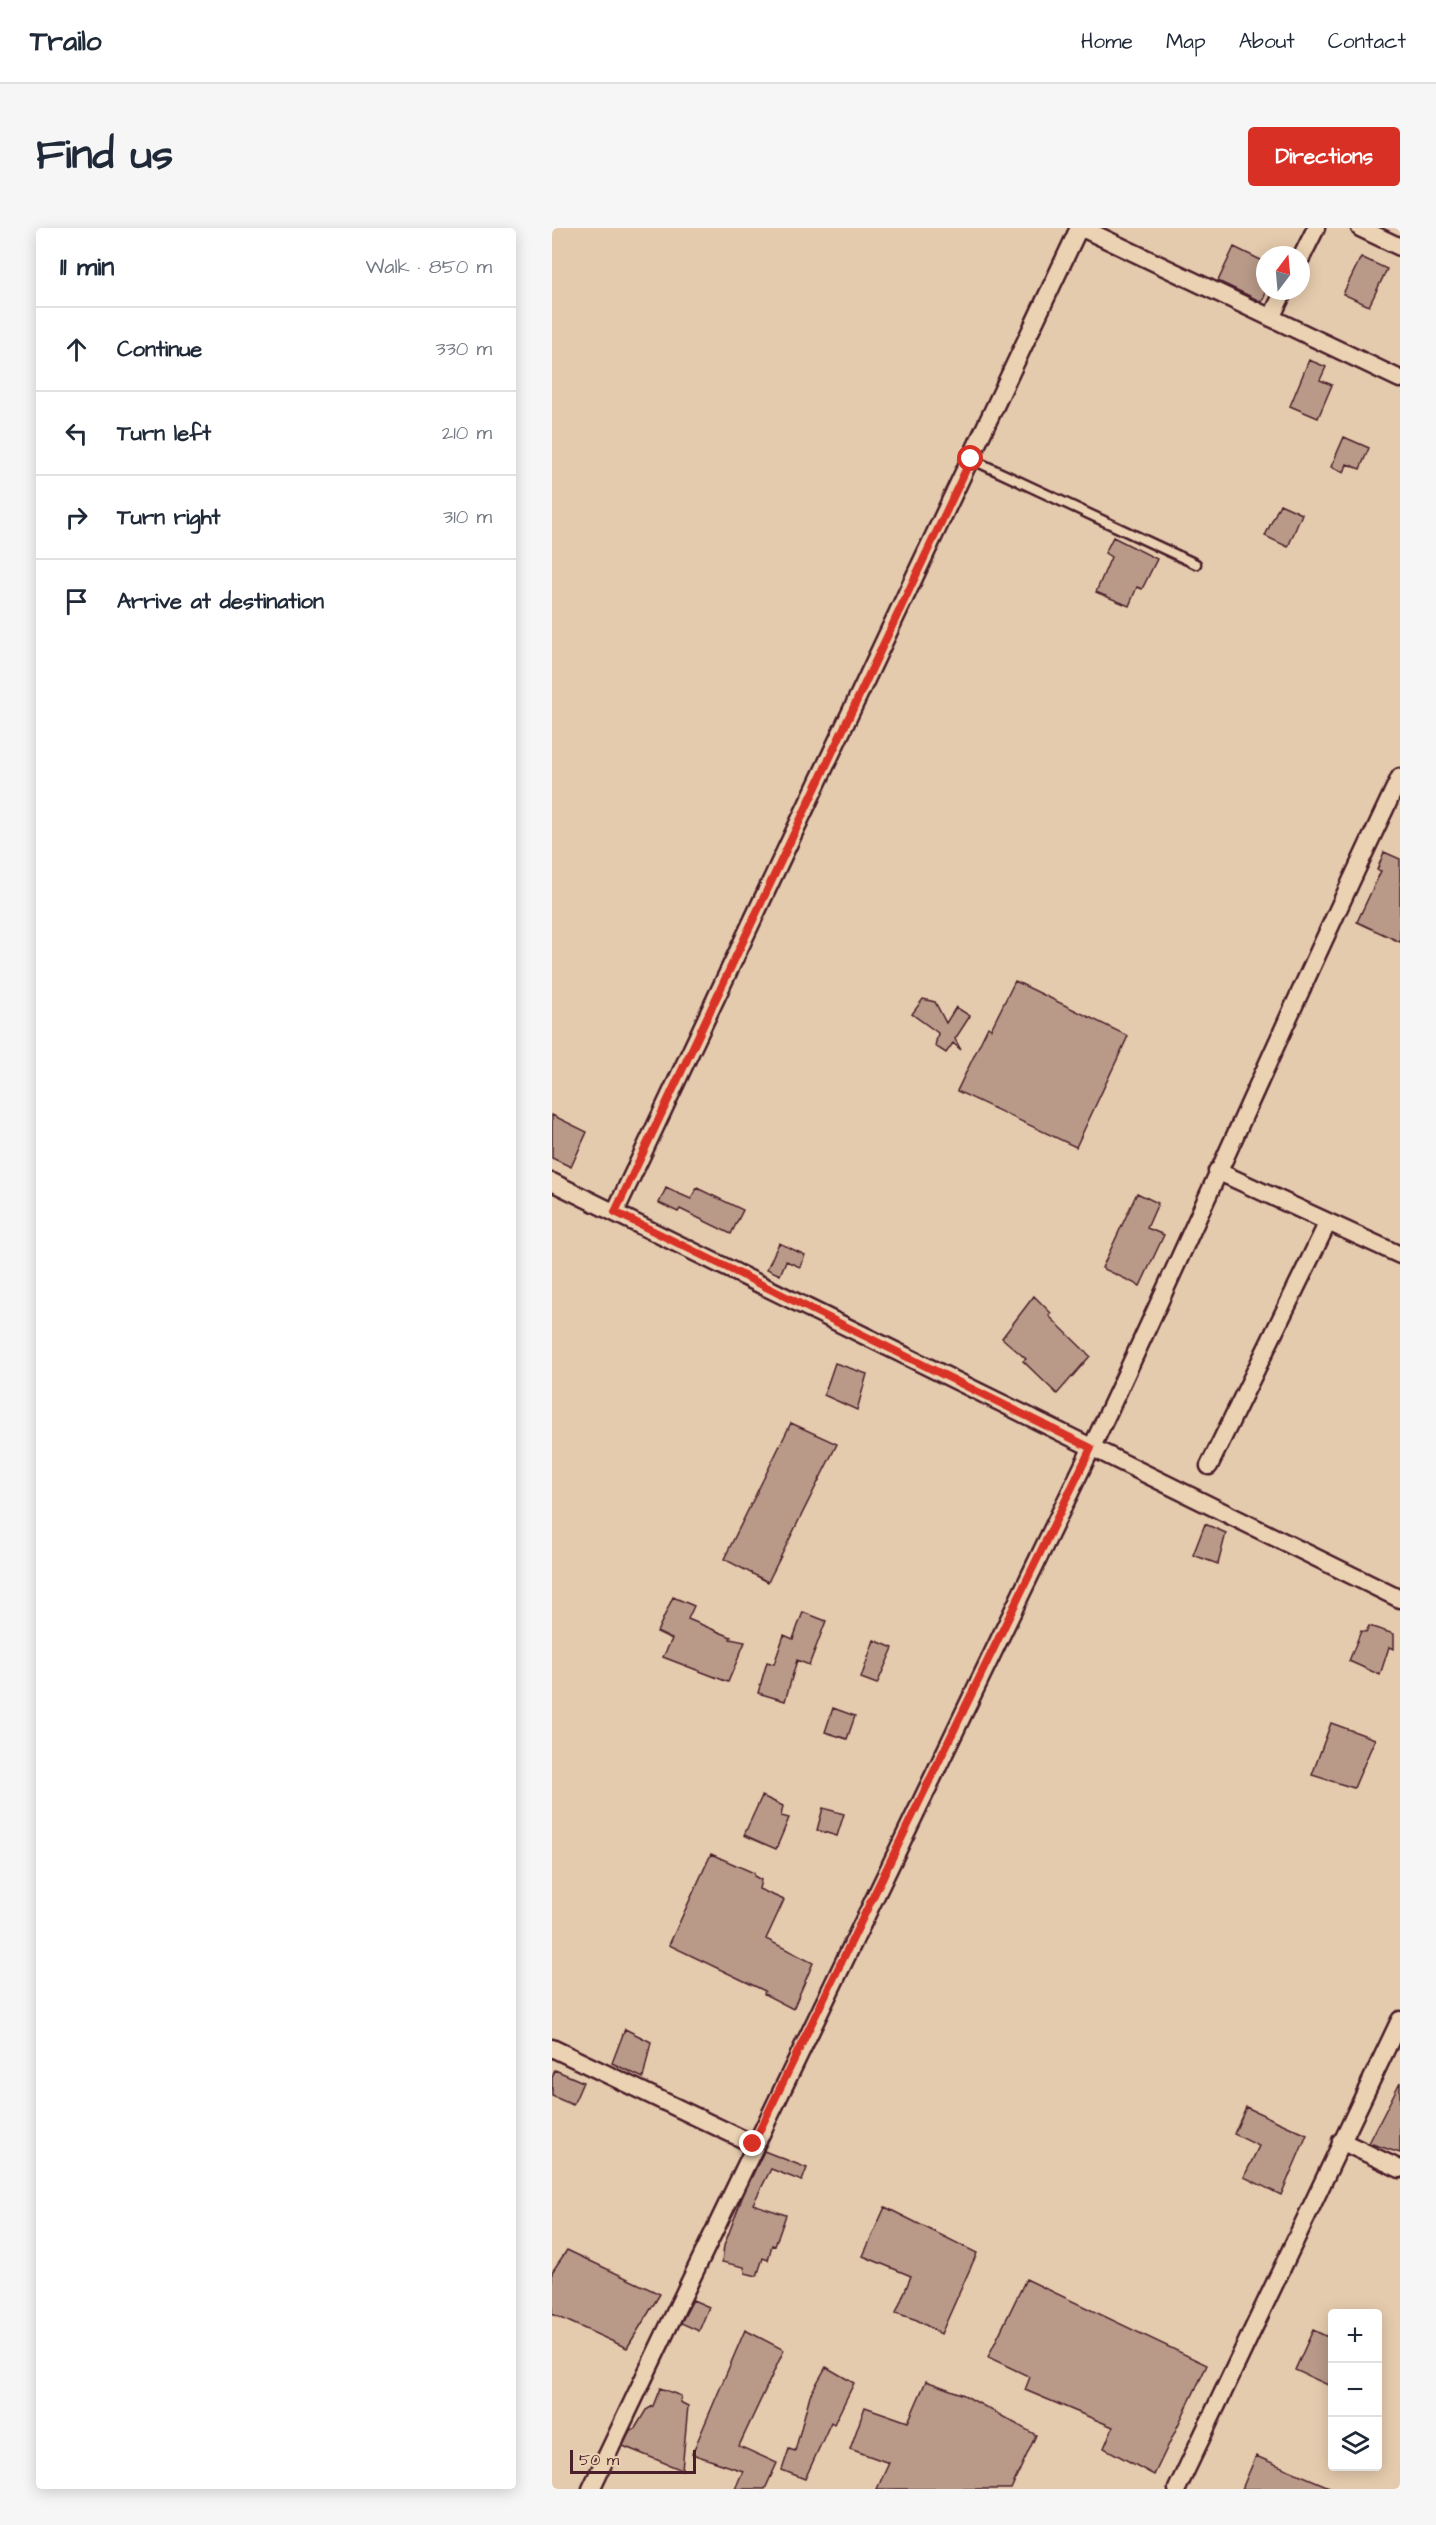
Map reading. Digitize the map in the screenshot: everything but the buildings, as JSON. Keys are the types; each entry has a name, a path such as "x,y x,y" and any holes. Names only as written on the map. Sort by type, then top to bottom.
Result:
{"street":[{"path":"615,1212 1081,228 1400,379"},
{"path":"1307,246 1316,228"},
{"path":"1360,228 1400,247"},
{"path":"1271,318 1280,300"},
{"path":"591,2489 753,2144 1091,1448 1400,777"},
{"path":"1217,1171 1400,1256"},
{"path":"552,1182 1400,1599"},
{"path":"1209,1466 1328,1222"},
{"path":"1177,2489 1400,2020"},
{"path":"552,2048 753,2144"},
{"path":"1341,2141 1400,2169"}],"lane":[{"path":"971,459 1196,564"}],"route":[{"path":"753,2144 1091,1448 615,1212 971,459"}]}
